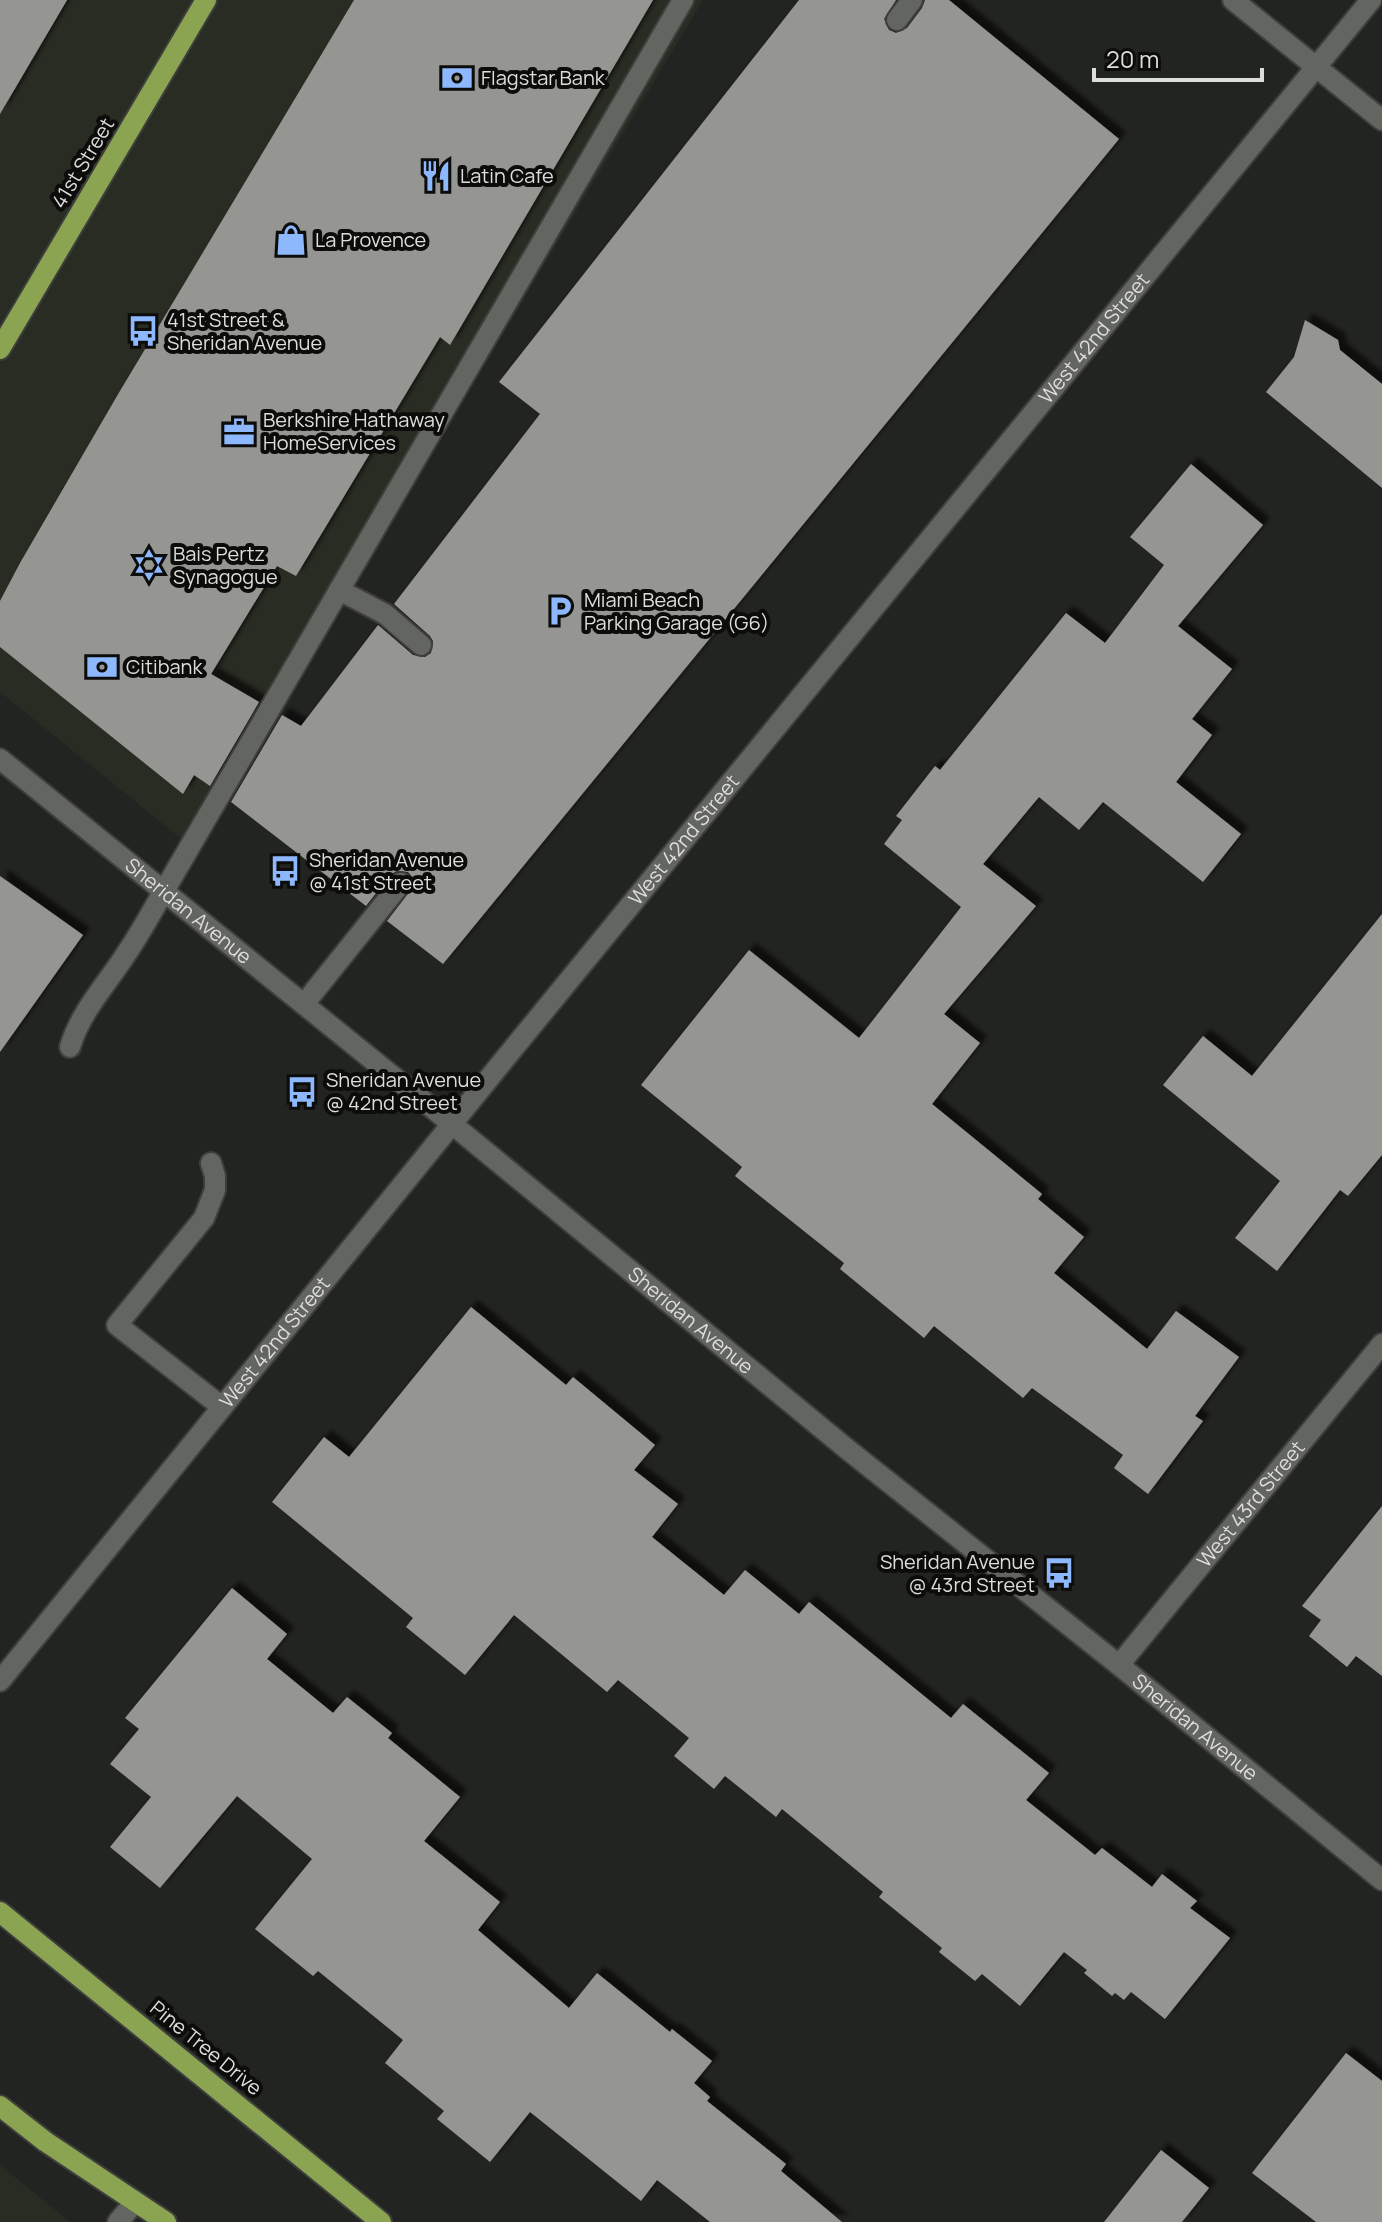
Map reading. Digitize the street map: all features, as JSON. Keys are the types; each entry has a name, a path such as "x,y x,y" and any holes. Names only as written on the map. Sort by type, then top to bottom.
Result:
{"main road":[{"name":"41st Street","path":"0,349 206,0"},
{"name":"Pine Tree Drive","path":"0,1912 381,2222"},
{"path":"3,2115 166,2222"}],"street":[{"path":"70,1047 84,1013 128,952 683,0"},
{"path":"897,20 912,0"},
{"path":"1233,0 1382,120"},
{"name":"West 42nd Street","path":"0,1681 1371,0"},
{"path":"339,590 385,614 421,645"},
{"name":"Sheridan Avenue","path":"0,759 1382,1880"},
{"path":"304,1004 401,883"},
{"path":"211,1163 215,1190 204,1218 117,1325 222,1407"},
{"name":"West 43rd Street","path":"1119,1665 1382,1344"},
{"path":"118,2222 135,2202"}],"shaded area":[{"path":"0,0 703,0 194,849 0,692"},
{"path":"0,2165 70,2222 0,2222"}],"building":[{"path":"0,0 67,0 0,114"},
{"path":"354,0 653,0 450,345 440,337 296,576 277,566 211,674 259,702 210,786 194,775 183,794 0,647 0,601 117,396"},
{"name":"Miami Beach Parking Garage (G6)","path":"799,0 896,0 884,19 889,30 896,33 907,28 925,0 949,0 1119,139 443,964 387,921 414,886 408,872 391,874 366,906 231,802 282,715 301,726 378,625 413,655 425,657 431,653 433,641 430,636 394,604 540,414 499,382"},
{"path":"1305,320 1338,340 1340,350 1382,384 1382,488 1266,392 1294,357"},
{"path":"1191,464 1263,525 1178,626 1232,669 1192,719 1212,735 1176,782 1241,834 1203,882 1103,802 1079,830 1039,797 983,864 1036,906 944,1014 980,1043 932,1104 1042,1194 1038,1199 1084,1237 1054,1273 1147,1349 1176,1311 1239,1357 1195,1416 1203,1421 1148,1494 1114,1468 1123,1455 1032,1388 1023,1398 934,1326 924,1338 840,1269 844,1263 735,1176 742,1167 641,1085 749,950 859,1038 961,907 884,844 902,820 896,816 935,766 940,770 1066,613 1105,643 1164,565 1130,537"},
{"path":"0,876 83,935 0,1052"},
{"path":"1382,914 1382,1155 1348,1196 1340,1190 1277,1271 1235,1238 1280,1181 1163,1085 1203,1036 1252,1076"},
{"path":"471,1307 566,1385 573,1377 655,1445 634,1470 678,1504 652,1537 724,1595 745,1570 799,1614 809,1602 951,1718 963,1704 1049,1773 1026,1800 1095,1855 1102,1848 1152,1887 1162,1874 1197,1901 1190,1908 1230,1938 1165,2019 1131,1992 1124,2000 1115,1993 1112,1996 1064,1952 1020,2006 982,1974 975,1981 939,1952 942,1948 879,1897 883,1892 782,1809 776,1817 725,1776 714,1789 674,1756 689,1738 618,1680 607,1692 514,1615 465,1675 406,1627 413,1618 272,1502 324,1437 349,1457"},
{"path":"1382,1506 1382,1676 1356,1656 1347,1667 1309,1636 1321,1620 1302,1606"},
{"path":"232,1588 287,1634 267,1659 333,1713 347,1697 392,1733 388,1738 460,1797 424,1841 500,1902 478,1930 569,2008 597,1973 670,2032 672,2029 712,2061 694,2083 710,2097 707,2101 786,2164 781,2171 842,2222 710,2222 657,2180 641,2201 530,2112 490,2162 437,2119 444,2111 385,2063 403,2040 318,1971 313,1976 255,1929 312,1859 237,1796 160,1888 110,1847 151,1797 110,1764 139,1729 125,1718"},
{"path":"1346,2053 1382,2081 1382,2222 1316,2222 1252,2173"},
{"path":"1161,2150 1209,2188 1182,2222 1104,2222"}],"place":[{"name":"Flagstar Bank","path":"457,78"},
{"name":"Latin Cafe","path":"436,176"},
{"name":"La Provence","path":"291,240"},
{"name":"41st Street & Sheridan Avenue","path":"143,331"},
{"name":"Berkshire Hathaway HomeServices","path":"239,432"},
{"name":"Bais Pertz Synagogue","path":"149,565"},
{"name":"Miami Beach Parking Garage (G6)","path":"560,611"},
{"name":"Citibank","path":"102,667"},
{"name":"Sheridan Avenue @ 41st Street","path":"285,871"},
{"name":"Sheridan Avenue @ 42nd Street","path":"302,1092"},
{"name":"Sheridan Avenue @ 43rd Street","path":"1059,1573"}]}
